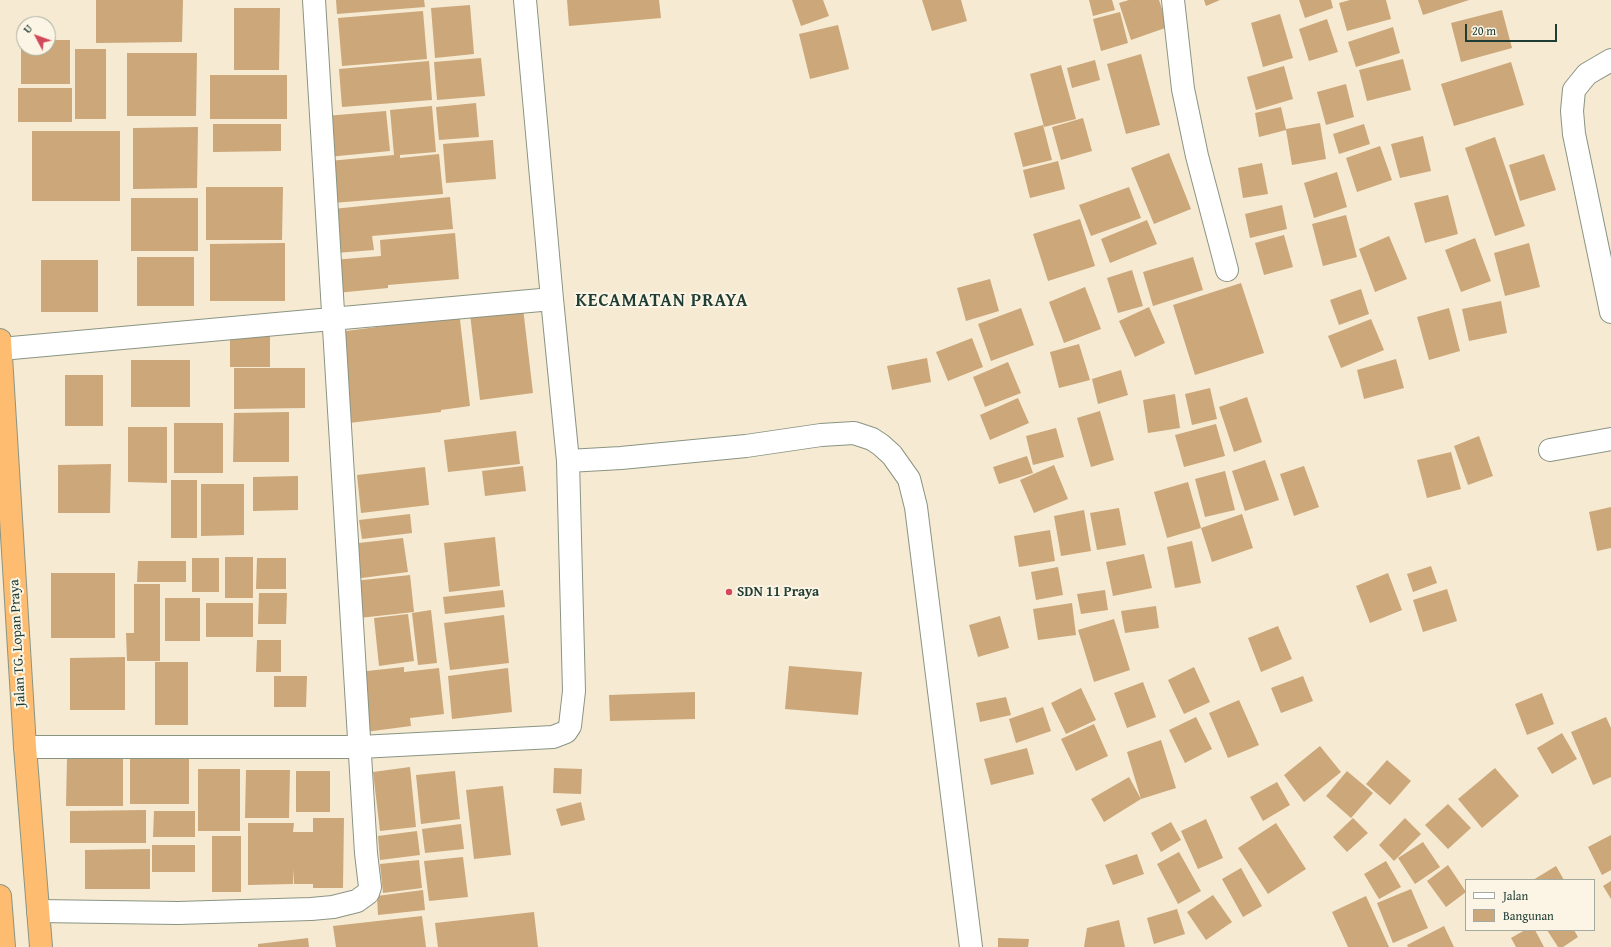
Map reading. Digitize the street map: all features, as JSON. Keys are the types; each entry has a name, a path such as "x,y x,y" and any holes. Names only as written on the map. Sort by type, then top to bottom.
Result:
{"highway":[{"name":"Jalan TG. Lopan Praya","path":"0,344 24,747 42,947"},
{"path":"0,896 4,947"}],"street":[{"path":"38,911 178,913 310,909 333,907 363,898 368,893 370,887 366,853 314,0"},
{"path":"24,747 360,747 553,736 561,735 568,730 571,718 574,683 568,461 525,0"},
{"path":"1173,0 1183,90 1197,156 1227,270"},
{"path":"1611,60 1587,74 1574,90 1572,111 1574,134 1611,312"},
{"path":"0,344 552,299"},
{"path":"568,461 621,458 746,446 821,435 854,434 872,439 892,455 909,479 916,507 971,947"},
{"path":"1550,450 1611,439"}],"building":[{"path":"96,0 183,0 182,42 96,43"},
{"path":"336,0 424,0 425,7 337,14"},
{"path":"567,0 659,0 661,18 569,26"},
{"path":"792,0 823,0 829,16 801,26"},
{"path":"922,0 961,0 967,21 932,31"},
{"path":"1089,0 1112,0 1115,10 1093,16"},
{"path":"1129,0 1159,0 1168,27 1131,40 1119,3"},
{"path":"1204,0 1220,0 1206,6"},
{"path":"1299,0 1331,0 1333,8 1305,18"},
{"path":"1350,0 1386,0 1391,19 1347,31 1339,3"},
{"path":"1418,0 1469,0 1423,15"},
{"path":"470,5 474,54 435,58 431,8"},
{"path":"234,8 280,8 279,70 234,70"},
{"path":"1502,10 1512,48 1461,62 1451,23"},
{"path":"423,11 427,59 342,66 338,18"},
{"path":"1120,12 1128,43 1101,51 1093,19"},
{"path":"1280,14 1293,58 1263,67 1251,23"},
{"path":"1327,19 1338,52 1309,61 1299,29"},
{"path":"838,25 849,69 810,79 799,34"},
{"path":"1393,27 1400,53 1356,67 1348,42"},
{"path":"56,40 70,40 70,84 21,84 21,56 56,56"},
{"path":"75,49 106,49 106,119 75,119"},
{"path":"127,53 197,53 196,116 127,116"},
{"path":"1141,54 1160,125 1126,134 1107,64"},
{"path":"481,58 485,96 437,100 434,62"},
{"path":"1403,59 1411,90 1367,101 1359,70"},
{"path":"1095,60 1100,80 1072,88 1067,68"},
{"path":"429,61 432,100 342,107 339,69"},
{"path":"1511,62 1524,105 1454,126 1441,84"},
{"path":"1061,65 1076,119 1044,127 1030,74"},
{"path":"1284,66 1293,99 1256,110 1247,77"},
{"path":"210,75 287,75 287,119 210,119"},
{"path":"1346,84 1354,117 1326,125 1317,92"},
{"path":"18,88 72,88 72,122 18,122"},
{"path":"476,103 479,137 439,140 436,107"},
{"path":"432,106 436,152 400,155 400,158 439,154 443,194 333,203 329,161 394,155 390,110"},
{"path":"1281,107 1286,129 1320,123 1326,159 1292,165 1286,130 1259,137 1255,113"},
{"path":"386,111 390,151 328,157 325,116"},
{"path":"1083,118 1092,151 1061,160 1052,127"},
{"path":"213,124 281,124 281,151 213,152"},
{"path":"1364,124 1370,144 1339,154 1333,134"},
{"path":"1043,125 1052,160 1023,167 1014,133"},
{"path":"198,127 197,188 133,189 133,128"},
{"path":"32,131 120,131 120,201 32,201"},
{"path":"1423,136 1431,171 1400,178 1391,144"},
{"path":"1495,137 1525,226 1495,236 1465,148"},
{"path":"493,140 496,179 446,183 443,144"},
{"path":"1380,146 1392,180 1357,192 1346,158"},
{"path":"1169,153 1191,209 1154,224 1131,168"},
{"path":"1544,154 1556,190 1520,201 1509,165"},
{"path":"1058,161 1065,189 1030,198 1023,170"},
{"path":"1262,163 1268,194 1243,198 1238,168"},
{"path":"1337,172 1347,207 1314,218 1304,183"},
{"path":"206,187 283,187 282,240 206,240"},
{"path":"1129,187 1141,218 1091,236 1079,205"},
{"path":"1448,195 1458,234 1425,243 1414,203"},
{"path":"450,197 453,229 372,236 374,250 336,253 333,209"},
{"path":"131,198 198,198 198,251 131,251"},
{"path":"1282,205 1287,229 1250,238 1245,214"},
{"path":"1346,215 1357,257 1323,266 1312,224"},
{"path":"1080,219 1095,266 1048,281 1033,234"},
{"path":"1147,220 1157,244 1110,263 1101,239"},
{"path":"455,233 459,279 388,285 388,288 336,293 333,260 381,256 380,240"},
{"path":"1284,235 1293,267 1264,275 1255,243"},
{"path":"1389,236 1407,279 1375,292 1359,249"},
{"path":"1475,238 1491,281 1461,292 1445,250"},
{"path":"285,243 285,301 210,301 210,244"},
{"path":"1529,243 1540,287 1505,296 1494,253"},
{"path":"137,257 194,257 194,306 137,306"},
{"path":"1193,257 1203,290 1153,306 1143,272"},
{"path":"41,260 98,260 98,312 41,312"},
{"path":"1132,270 1143,306 1118,313 1107,278"},
{"path":"990,279 999,311 966,321 957,288"},
{"path":"1241,283 1264,353 1195,375 1173,305"},
{"path":"1085,287 1101,329 1064,343 1049,302"},
{"path":"1361,289 1369,314 1339,325 1330,300"},
{"path":"1501,301 1507,333 1469,341 1462,309"},
{"path":"1149,307 1165,343 1135,357 1119,321"},
{"path":"523,308 533,393 480,400 470,314"},
{"path":"1021,308 1034,345 991,361 978,324"},
{"path":"1449,308 1460,351 1429,360 1417,317"},
{"path":"459,311 470,406 441,410 441,412 349,423 339,332 422,321"},
{"path":"1371,319 1384,350 1341,368 1328,336"},
{"path":"270,334 270,367 230,367 230,335"},
{"path":"972,338 983,367 948,381 936,352"},
{"path":"1079,344 1090,380 1059,388 1050,352"},
{"path":"927,358 931,382 892,390 887,366"},
{"path":"1396,359 1404,388 1364,399 1357,370"},
{"path":"131,360 190,360 190,407 131,407"},
{"path":"1008,362 1021,393 985,407 973,377"},
{"path":"234,368 305,368 305,408 234,409"},
{"path":"1121,370 1128,395 1098,404 1092,379"},
{"path":"65,375 103,375 103,426 65,426"},
{"path":"1210,388 1217,419 1192,425 1185,394"},
{"path":"1175,394 1180,428 1148,433 1143,400"},
{"path":"1247,397 1262,442 1234,452 1219,407"},
{"path":"1018,398 1029,423 990,440 980,415"},
{"path":"1100,411 1114,460 1091,467 1077,418"},
{"path":"289,412 289,462 233,462 234,413"},
{"path":"174,423 223,423 223,473 174,473"},
{"path":"1216,424 1225,456 1184,467 1175,435"},
{"path":"128,427 167,427 167,483 128,482"},
{"path":"1056,428 1064,457 1033,465 1026,436"},
{"path":"516,431 520,464 448,472 444,440"},
{"path":"1479,436 1493,476 1468,485 1454,446"},
{"path":"1451,452 1461,489 1427,498 1417,460"},
{"path":"1027,456 1033,473 999,484 993,467"},
{"path":"1265,460 1279,500 1245,511 1232,471"},
{"path":"111,464 110,513 58,513 58,465"},
{"path":"1054,465 1068,499 1034,513 1020,480"},
{"path":"523,466 526,491 485,496 482,471"},
{"path":"1304,466 1319,507 1294,516 1280,474"},
{"path":"425,467 429,505 361,513 357,475"},
{"path":"1225,471 1235,510 1205,517 1195,479"},
{"path":"298,476 298,510 253,511 253,477"},
{"path":"171,480 197,480 197,538 171,538"},
{"path":"1188,482 1201,528 1167,538 1154,492"},
{"path":"201,484 244,484 244,535 201,536"},
{"path":"1611,507 1611,548 1597,551 1589,512"},
{"path":"1119,508 1126,545 1097,550 1090,513"},
{"path":"1084,510 1091,551 1061,556 1054,516"},
{"path":"410,514 412,533 362,539 359,520"},
{"path":"1242,514 1253,548 1212,562 1201,528"},
{"path":"1050,530 1055,561 1019,567 1014,536"},
{"path":"495,537 500,586 449,592 444,543"},
{"path":"403,538 408,572 354,579 350,544"},
{"path":"1192,541 1201,583 1175,588 1167,547"},
{"path":"1144,554 1152,588 1113,596 1106,562"},
{"path":"225,557 253,557 253,598 225,598"},
{"path":"192,558 219,558 219,592 192,592"},
{"path":"257,558 286,558 286,589 256,589"},
{"path":"138,561 186,561 186,582 137,582"},
{"path":"1431,566 1437,583 1413,592 1407,574"},
{"path":"1058,567 1063,595 1036,600 1031,572"},
{"path":"51,573 115,573 115,638 51,638"},
{"path":"1388,573 1402,610 1370,623 1356,586"},
{"path":"410,575 414,612 359,618 354,581"},
{"path":"134,584 160,584 160,661 127,661 126,633 134,633"},
{"path":"1447,589 1457,621 1423,632 1413,600"},
{"path":"503,590 505,607 445,614 443,597"},
{"path":"1105,590 1108,610 1081,614 1077,594"},
{"path":"259,593 287,593 286,624 258,624"},
{"path":"165,598 200,598 200,641 165,641"},
{"path":"206,603 253,603 253,637 206,637"},
{"path":"1072,603 1076,635 1038,640 1033,609"},
{"path":"1156,606 1159,628 1125,633 1121,611"},
{"path":"431,610 437,663 418,665 412,613"},
{"path":"408,614 414,661 379,666 374,618"},
{"path":"504,615 509,663 450,670 444,623"},
{"path":"1000,616 1009,648 978,657 969,625"},
{"path":"1114,619 1130,670 1094,682 1078,630"},
{"path":"1278,626 1292,659 1261,672 1248,638"},
{"path":"257,640 281,640 281,672 256,672"},
{"path":"125,657 125,710 70,710 70,658"},
{"path":"155,662 188,662 188,725 155,725"},
{"path":"789,666 862,672 858,715 785,709"},
{"path":"404,667 404,672 439,668 444,714 410,718 411,726 365,732 358,672"},
{"path":"1194,667 1210,702 1184,714 1168,680"},
{"path":"508,668 512,712 452,719 448,676"},
{"path":"274,676 307,676 306,707 274,707"},
{"path":"1303,676 1313,701 1281,713 1271,688"},
{"path":"1143,682 1156,717 1127,728 1114,693"},
{"path":"1081,688 1096,720 1066,734 1051,703"},
{"path":"695,692 695,719 610,721 609,695"},
{"path":"1542,693 1554,724 1527,735 1515,704"},
{"path":"1006,697 1011,715 980,722 976,703"},
{"path":"1239,700 1259,745 1228,758 1209,713"},
{"path":"1043,707 1051,731 1016,743 1009,719"},
{"path":"1196,717 1212,749 1185,763 1169,730"},
{"path":"1606,717 1611,728 1611,777 1593,785 1571,732"},
{"path":"1094,724 1108,756 1076,771 1061,739"},
{"path":"1562,733 1577,759 1552,774 1537,748"},
{"path":"1161,740 1176,788 1141,799 1127,752"},
{"path":"1320,746 1341,772 1304,802 1284,775"},
{"path":"1027,748 1034,774 991,785 984,759"},
{"path":"67,758 123,758 123,806 66,806"},
{"path":"130,759 189,759 189,804 130,804"},
{"path":"1387,760 1411,781 1390,805 1366,784"},
{"path":"410,767 416,827 380,831 373,772"},
{"path":"554,768 582,769 581,794 553,793"},
{"path":"1495,768 1519,796 1482,828 1458,799"},
{"path":"198,769 240,769 240,831 198,831"},
{"path":"246,770 290,770 289,818 245,818"},
{"path":"296,771 330,771 330,812 296,812"},
{"path":"455,771 460,819 421,824 416,775"},
{"path":"1347,771 1373,793 1351,818 1326,796"},
{"path":"1129,777 1141,799 1104,822 1091,799"},
{"path":"1277,782 1290,805 1263,821 1250,797"},
{"path":"503,786 511,855 474,859 466,790"},
{"path":"581,802 585,820 561,826 556,809"},
{"path":"1448,804 1471,828 1448,849 1425,825"},
{"path":"146,810 146,843 70,843 70,811"},
{"path":"154,811 195,811 195,837 153,837"},
{"path":"313,818 344,818 343,888 313,888 313,884 294,884 294,869 293,884 248,885 248,823 294,823 293,832 313,832"},
{"path":"1353,818 1368,833 1347,852 1333,837"},
{"path":"1405,818 1421,834 1394,861 1379,845"},
{"path":"1206,819 1223,858 1198,869 1181,831"},
{"path":"1171,822 1181,840 1161,852 1151,833"},
{"path":"1276,823 1306,869 1268,894 1238,848"},
{"path":"461,824 464,849 425,853 422,829"},
{"path":"417,831 420,855 380,860 378,836"},
{"path":"1611,835 1611,870 1602,875 1588,847"},
{"path":"212,836 241,836 241,892 212,892"},
{"path":"1423,842 1440,867 1415,884 1398,858"},
{"path":"152,845 195,845 195,872 152,872"},
{"path":"150,849 150,889 85,889 85,850"},
{"path":"1179,852 1201,891 1178,904 1157,864"},
{"path":"1137,854 1144,874 1113,885 1105,865"},
{"path":"463,857 468,897 429,901 424,861"},
{"path":"419,860 422,888 383,893 380,864"},
{"path":"1386,861 1401,887 1379,899 1364,874"},
{"path":"1448,865 1465,893 1446,907 1427,881"},
{"path":"1556,866 1563,879 1535,879"},
{"path":"1241,868 1262,906 1243,917 1222,879"},
{"path":"1611,881 1611,899 1603,886"},
{"path":"1411,889 1428,928 1393,943 1377,903"},
{"path":"423,890 425,910 378,915 377,896"},
{"path":"1213,895 1232,922 1206,940 1187,912"},
{"path":"1366,896 1389,947 1348,947 1332,912"},
{"path":"1177,909 1185,934 1154,944 1147,918"},
{"path":"534,912 538,947 438,947 435,923"},
{"path":"422,916 426,947 336,947 333,926"},
{"path":"1119,920 1125,947 1084,947 1087,928"},
{"path":"1444,926 1454,947 1408,947 1407,945"},
{"path":"1523,931 1536,931 1544,947 1516,947 1511,938"},
{"path":"1548,931 1575,931 1578,937 1563,947 1558,947"},
{"path":"308,938 309,947 258,947 258,944"},
{"path":"998,938 1029,939 1028,947 998,947"}],"place":[{"name":"SDN 11 Praya","path":"729,592"}],"district":[{"name":"KECAMATAN PRAYA","path":"662,301"}]}
